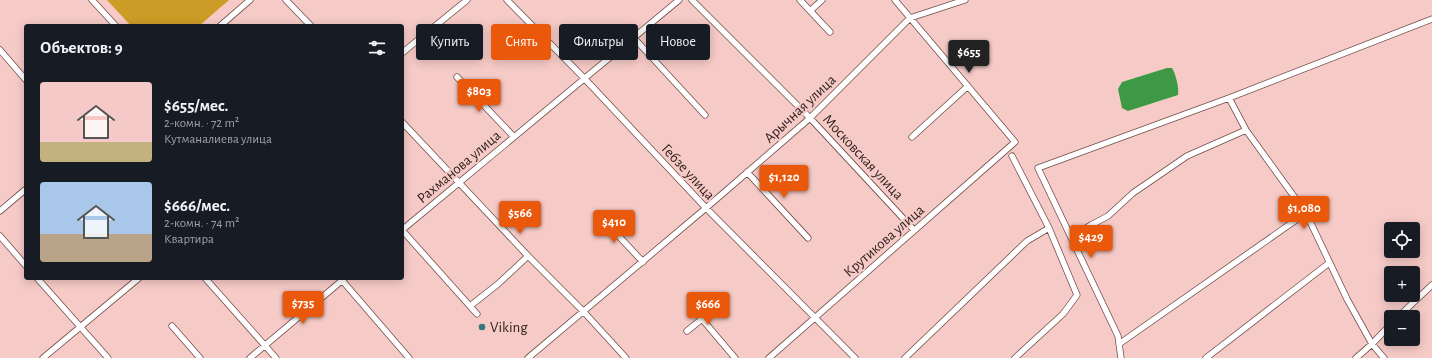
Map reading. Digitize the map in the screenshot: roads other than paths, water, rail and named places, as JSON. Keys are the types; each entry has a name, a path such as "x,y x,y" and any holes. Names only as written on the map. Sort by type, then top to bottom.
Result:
{"street":[{"path":"92,0 114,24"},
{"path":"222,24 250,0"},
{"path":"286,0 309,24"},
{"path":"404,51 466,0"},
{"name":"Гебзе улица","path":"507,0 584,78 706,208 855,358"},
{"name":"Рахманова улица","path":"638,34 679,0"},
{"name":"Московская улица","path":"692,0 810,118 914,230"},
{"path":"800,0 830,32"},
{"path":"810,11 822,0"},
{"path":"895,0 968,86 912,136"},
{"name":"Арычная улица","path":"528,358 643,262 810,118 910,18 966,0"},
{"path":"1121,358 1118,336 1038,168 1229,98 1432,19"},
{"path":"638,41 705,115"},
{"path":"0,50 24,78"},
{"name":"Рахманова улица","path":"404,228 606,60"},
{"path":"457,77 514,137"},
{"name":"Крутикова улица","path":"769,358 1015,142 968,86"},
{"path":"1229,98 1246,130 1306,213 1347,299 1372,344 1384,358"},
{"path":"404,124 528,256 584,311 626,358"},
{"path":"1071,237 1108,216 1133,193 1187,156 1246,130"},
{"path":"1012,156 1049,228 1077,295 1063,314 1015,358"},
{"path":"747,172 808,238"},
{"path":"0,211 24,191"},
{"path":"1120,344 1306,213"},
{"path":"598,215 643,262"},
{"path":"905,358 1027,241 1049,228"},
{"path":"404,232 477,314"},
{"path":"0,236 24,264"},
{"path":"470,306 498,284 528,256"},
{"path":"1206,358 1329,262"},
{"path":"39,280 108,358"},
{"path":"43,358 137,280"},
{"path":"207,280 276,358"},
{"path":"250,358 342,280"},
{"path":"344,280 409,358"},
{"path":"1405,310 1432,285"},
{"path":"687,331 718,306"},
{"path":"702,320 735,358"},
{"path":"172,326 200,358"},
{"path":"1356,358 1384,331"}],"place":[{"name":"Viking","path":"482,327"}]}
